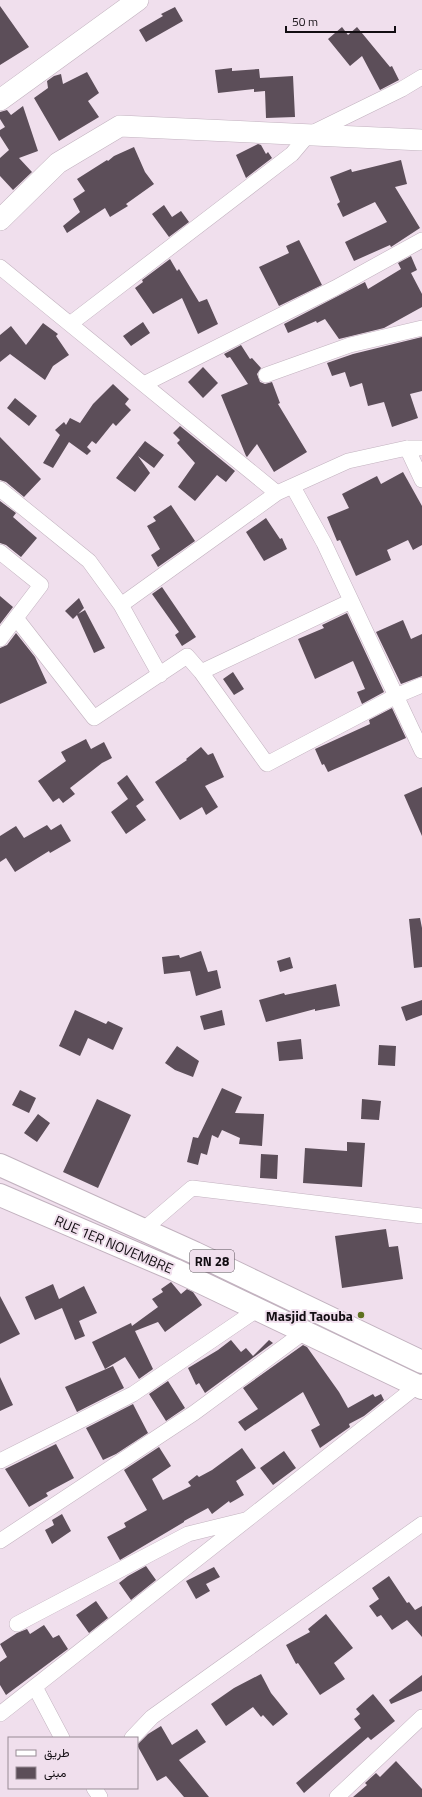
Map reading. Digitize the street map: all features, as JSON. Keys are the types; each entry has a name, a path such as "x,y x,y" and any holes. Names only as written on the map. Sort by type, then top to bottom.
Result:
{"main road":[{"name":"RN 28","path":"0,1165 195,1252 422,1362"},
{"name":"RUE 1ER NOVEMBRE","path":"0,1195 120,1245 304,1332 421,1385"}],"street":[{"path":"0,100 138,0"},
{"path":"70,324 292,154 308,135 402,89 422,77"},
{"path":"2,213 58,163 120,126 422,140"},
{"path":"144,384 335,288 422,240"},
{"path":"0,267 277,493"},
{"path":"266,375 350,345 422,328"},
{"path":"120,605 277,493 348,461 407,448 422,448"},
{"path":"407,448 422,480"},
{"path":"293,487 324,542 422,751"},
{"path":"0,489 89,561 120,605 160,675"},
{"path":"0,552 41,585 0,639"},
{"path":"202,672 351,601"},
{"path":"16,618 94,718 187,656 202,672 267,764 396,696 422,685"},
{"path":"143,1230 192,1188 422,1216"},
{"path":"0,1461 134,1394 258,1309"},
{"path":"0,1541 194,1413 304,1332"},
{"path":"0,1714 421,1385"},
{"path":"17,1624 188,1534 250,1519"},
{"path":"133,1737 152,1718 422,1524"},
{"path":"35,1687 61,1737"},
{"path":"337,1797 422,1718"}],"building":[{"path":"0,6 29,47 0,65"},
{"path":"175,7 183,21 146,42 139,30 163,16 161,14"},
{"path":"342,27 348,35 357,27 390,67 392,66 399,80 380,90 362,56 350,66 328,39"},
{"path":"232,68 232,71 259,69 260,78 293,76 295,117 266,118 265,91 254,92 254,89 218,93 215,70"},
{"path":"87,72 99,93 88,101 99,117 59,141 34,98 48,88 47,81 54,76 61,74 63,84"},
{"path":"23,106 38,151 19,158 32,172 13,190 0,176 0,158 9,150 0,136 0,130 5,127 0,119 0,112 7,110 11,115"},
{"path":"258,144 261,145 266,154 268,152 272,158 246,178 236,155"},
{"path":"134,147 145,172 154,184 126,204 128,206 110,217 105,208 67,233 63,226 80,212 73,199 85,191 77,179 114,156"},
{"path":"401,160 407,184 395,187 420,228 391,247 390,245 354,261 345,242 387,222 375,202 343,217 337,204 340,202 330,177 351,169 352,172"},
{"path":"164,205 172,217 181,211 189,222 169,237 152,214"},
{"path":"299,240 322,285 279,306 259,267 289,253 286,246"},
{"path":"411,256 417,270 411,273 422,294 422,307 384,328 339,339 325,319 317,323 316,321 288,333 284,324 365,282 368,289 401,269 398,263"},
{"path":"170,259 177,271 179,269 199,302 207,299 218,324 198,334 182,298 153,314 135,288 143,282 142,280"},
{"path":"143,322 150,333 131,346 123,336"},
{"path":"43,323 58,334 56,336 69,355 53,366 45,380 10,354 0,362 0,335 11,326 26,345"},
{"path":"422,337 422,391 410,394 418,418 392,427 384,402 368,406 362,383 350,387 345,372 332,376 327,363 353,354"},
{"path":"241,345 250,359 252,358 261,368 257,374 260,382 265,384 272,382 280,403 278,404 307,452 274,472 257,444 247,457 246,456 221,395 248,384 230,357 227,358 224,354"},
{"path":"203,367 218,383 203,398 188,382"},
{"path":"113,384 129,399 125,404 131,410 116,426 113,423 96,444 92,441 87,447 91,451 87,455 69,442 53,468 43,463 60,435 55,430 64,422 66,425 70,418 80,423 93,404"},
{"path":"15,398 37,416 29,426 7,408"},
{"path":"180,426 235,471 226,482 217,475 195,501 178,487 195,463 177,443 180,440 173,433"},
{"path":"0,437 41,479 24,497 6,482 0,480"},
{"path":"145,441 164,455 154,468 138,456 150,473 135,492 116,478"},
{"path":"403,472 422,506 422,545 413,550 408,540 387,550 391,560 356,576 340,540 337,541 327,517 349,508 342,494 377,476 381,484"},
{"path":"0,501 16,513 13,517 37,538 21,557 6,545 0,543"},
{"path":"171,505 195,541 158,567 151,555 160,549 147,526 156,521 153,517"},
{"path":"266,518 280,539 282,538 287,549 264,561 246,532"},
{"path":"162,587 196,637 182,646 175,635 179,632 152,594"},
{"path":"0,596 13,607 0,624"},
{"path":"79,598 84,608 78,614 85,610 105,648 94,653 77,615 73,619 65,611"},
{"path":"347,613 384,692 362,704 357,692 365,689 353,661 315,679 298,639 324,628 322,625"},
{"path":"403,620 411,639 422,634 422,676 401,684 376,632"},
{"path":"16,633 35,657 47,683 0,704 0,648 7,645"},
{"path":"233,672 244,689 234,695 223,679"},
{"path":"392,708 406,738 328,772 324,764 322,765 315,749 370,724 369,720"},
{"path":"86,739 91,749 104,742 112,758 102,763 70,788 75,794 63,803 59,798 53,802 38,781 66,761 61,752"},
{"path":"201,747 208,755 213,753 224,777 205,786 218,807 206,815 202,807 180,820 155,782 187,760 186,759"},
{"path":"127,775 144,800 136,806 146,820 126,834 111,812 128,799 117,783"},
{"path":"422,787 422,836 404,795"},
{"path":"61,824 71,841 50,853 49,851 15,872 6,858 0,862 0,836 16,826 24,838 47,825 51,830"},
{"path":"420,918 422,928 422,967 414,968 409,919"},
{"path":"201,951 208,972 217,970 221,988 196,996 190,971 164,974 162,957 179,955 180,958"},
{"path":"290,957 293,968 280,972 277,961"},
{"path":"336,984 340,1006 315,1011 315,1009 266,1022 259,1000 284,993 285,995"},
{"path":"422,1000 422,1015 406,1021 401,1007"},
{"path":"75,1010 106,1024 108,1021 123,1028 113,1050 88,1038 80,1056 59,1046"},
{"path":"222,1010 225,1025 204,1030 200,1016"},
{"path":"301,1039 303,1059 279,1061 277,1042"},
{"path":"379,1045 396,1046 395,1066 378,1065"},
{"path":"177,1046 199,1061 193,1077 175,1070 165,1063"},
{"path":"222,1088 242,1097 235,1113 264,1114 262,1146 239,1144 240,1138 222,1130 218,1138 212,1135 207,1155 201,1153 198,1165 187,1162 193,1137 198,1138"},
{"path":"20,1090 36,1098 29,1113 12,1105"},
{"path":"97,1099 131,1115 98,1188 63,1172"},
{"path":"362,1099 381,1101 379,1120 361,1119"},
{"path":"38,1114 50,1123 37,1142 24,1133"},
{"path":"347,1142 365,1143 362,1187 303,1183 305,1148 347,1151"},
{"path":"261,1154 278,1155 277,1179 260,1178"},
{"path":"386,1229 389,1247 398,1246 403,1279 342,1288 335,1236"},
{"path":"171,1282 181,1294 187,1289 193,1292 202,1305 165,1332 158,1322 135,1331 153,1369 139,1379 125,1357 105,1369 92,1342 131,1323 132,1326 158,1307 152,1299 163,1292 161,1289"},
{"path":"53,1284 59,1299 84,1286 97,1313 79,1321 85,1336 75,1340 62,1308 35,1320 25,1297"},
{"path":"0,1296 20,1334 0,1344"},
{"path":"231,1340 241,1352 246,1348 253,1356 269,1340 273,1343 205,1393 199,1383 196,1385 188,1368 218,1350"},
{"path":"303,1345 307,1347 339,1392 348,1408 373,1394 375,1397 381,1394 384,1400 364,1416 349,1424 350,1427 320,1448 311,1430 320,1425 303,1392 245,1431 238,1422 258,1409 243,1388"},
{"path":"113,1366 124,1388 77,1412 65,1387"},
{"path":"0,1377 13,1405 0,1411"},
{"path":"168,1381 185,1408 166,1421 149,1394"},
{"path":"133,1404 148,1433 116,1454 103,1460 86,1428"},
{"path":"56,1444 74,1478 46,1493 48,1496 29,1507 5,1469"},
{"path":"159,1447 171,1466 152,1479 163,1500 191,1486 188,1482 197,1475 199,1477 212,1470 242,1448 256,1468 236,1481 244,1495 230,1503 229,1501 212,1514 208,1508 120,1560 107,1537 126,1527 124,1523 147,1510 124,1470"},
{"path":"284,1451 296,1468 273,1485 260,1468"},
{"path":"62,1514 71,1531 52,1544 45,1530 54,1525 52,1520"},
{"path":"146,1566 156,1580 131,1600 119,1583"},
{"path":"214,1567 220,1577 206,1584 210,1591 196,1599 186,1581"},
{"path":"389,1576 407,1603 409,1602 415,1610 422,1606 422,1637 407,1620 392,1630 381,1615 377,1617 369,1606 379,1599 372,1588"},
{"path":"96,1601 108,1618 89,1633 76,1615"},
{"path":"326,1614 353,1648 334,1663 345,1679 320,1695 298,1663 296,1664 286,1645 310,1632 308,1629"},
{"path":"44,1625 53,1638 59,1635 68,1649 6,1695 0,1685 0,1662 7,1657 0,1644 17,1633 27,1629 30,1634"},
{"path":"261,1674 271,1693 288,1714 273,1726 263,1715 261,1717 253,1707 226,1726 211,1704 234,1688"},
{"path":"422,1675 422,1691 391,1704 389,1700"},
{"path":"373,1694 395,1721 371,1740 368,1737 304,1793 296,1783 361,1728 354,1719 360,1714 356,1709"},
{"path":"161,1726 172,1745 197,1729 206,1742 179,1760 209,1797 184,1797 166,1776 157,1781 138,1747 138,1744 148,1734"},
{"path":"396,1761 422,1789 422,1797 353,1797 367,1785 365,1783 376,1773 380,1777"}],"place":[{"name":"Masjid Taouba","path":"361,1315"}]}
